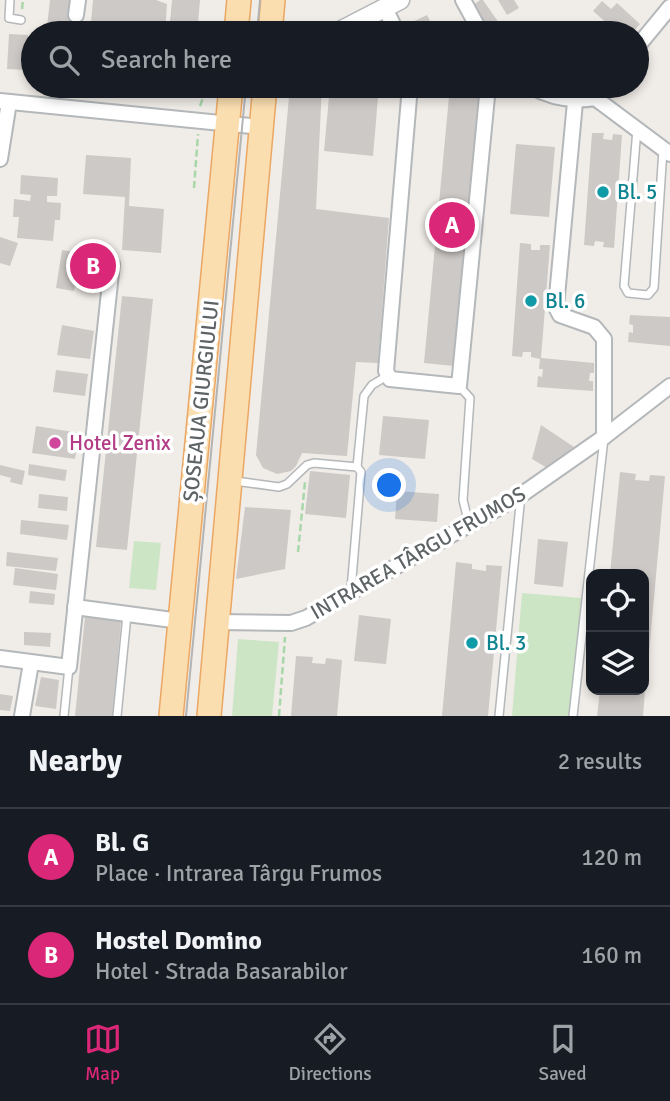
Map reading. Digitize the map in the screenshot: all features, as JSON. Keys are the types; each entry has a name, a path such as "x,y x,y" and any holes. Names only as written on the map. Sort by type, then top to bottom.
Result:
{"main road":[{"path":"237,21 239,0"},
{"path":"271,21 273,0"},
{"name":"ȘOSEAUA GIURGIULUI","path":"171,716 230,98"},
{"name":"ȘOSEAUA GIURGIULUI","path":"209,716 264,98"}],"street":[{"path":"463,0 474,21"},
{"path":"359,21 393,4"},
{"path":"649,32 670,6"},
{"path":"409,98 387,376 390,379 459,386 487,98"},
{"path":"560,98 575,102 591,98"},
{"path":"596,98 667,151"},
{"path":"0,159 4,102 261,127"},
{"path":"575,102 556,307 560,315 594,327 604,338 604,437"},
{"path":"0,658 69,667 112,264"},
{"name":"INTRAREA TÂRGU FRUMOS","path":"217,622 284,623 306,618 521,495 604,437 670,386"},
{"path":"75,607 180,621"},
{"path":"22,716 32,663"}],"lane":[{"path":"10,0 9,18 21,20"},
{"path":"637,128 624,286 628,293 648,295 654,288 667,151"},
{"path":"351,591 361,472 357,467 364,396 372,385 387,376"},
{"path":"459,386 470,398 463,500 469,524"},
{"path":"573,716 604,437"},
{"path":"230,480 279,487 293,479 307,465 320,463 357,467"},
{"path":"499,716 521,495"},
{"path":"117,716 127,615"},
{"path":"64,716 69,667"}],"path":[{"path":"298,552 307,465"},
{"path":"279,716 284,623"}],"green space":[{"path":"134,541 161,543 156,590 129,588"},
{"path":"522,593 581,598 571,716 512,716"},
{"path":"238,639 279,642 272,716 232,716"}],"building":[{"path":"50,0 74,0 72,21 48,21"},
{"path":"93,0 156,0 167,4 166,21 91,21"},
{"path":"172,0 200,0 198,21 170,21"},
{"path":"483,0 498,21 482,21 472,6"},
{"path":"498,0 514,0 519,8 507,15"},
{"path":"602,1 611,9 617,3 637,21 604,21 593,11"},
{"path":"427,15 430,21 414,21"},
{"path":"9,34 21,35 21,70 7,69"},
{"path":"289,98 321,98 316,209 389,218 378,363 356,362 347,456 302,453 291,471 277,474 263,468 256,455"},
{"path":"329,98 378,98 373,156 324,151"},
{"path":"449,98 479,98 454,366 424,363"},
{"name":"Bl. 5","path":"592,133 604,133 603,139 612,140 613,134 622,135 614,248 603,247 604,242 595,241 594,246 584,245"},
{"path":"516,144 555,147 549,217 510,214"},
{"path":"86,155 131,158 129,206 164,209 161,253 122,250 125,197 83,194"},
{"path":"21,175 58,178 57,196 47,196 47,202 61,203 60,220 55,220 53,241 17,238 19,217 13,217 14,199 30,201 31,195 20,194"},
{"path":"0,237 18,243 10,266 0,263"},
{"name":"Bl. 6","path":"520,243 531,244 531,250 540,250 540,245 550,245 541,358 594,363 594,373 590,373 589,381 593,381 593,391 537,387 538,376 542,377 543,369 539,369 540,359 531,357 531,352 523,352 522,357 512,356"},
{"path":"62,250 101,256 97,279 77,276 74,291 56,288"},
{"path":"122,296 153,299 127,550 96,547"},
{"path":"630,315 670,317 670,346 628,342 629,332 633,333 633,325 629,324"},
{"path":"62,325 94,331 90,359 57,355"},
{"path":"56,370 88,374 85,396 53,392"},
{"path":"383,416 429,420 425,459 379,455"},
{"path":"541,425 574,447 549,469 532,459"},
{"name":"Hotel Zenix","path":"36,426 79,433 75,459 32,453"},
{"path":"29,464 67,470 65,481 28,475"},
{"path":"0,465 25,471 22,485 10,482 11,478 0,475"},
{"path":"310,471 350,475 346,518 305,514"},
{"path":"620,472 636,474 635,480 649,481 650,475 665,476 649,654 649,569 610,569"},
{"path":"397,491 439,494 437,522 395,519"},
{"path":"39,494 68,497 67,511 38,508"},
{"path":"245,507 291,510 285,569 236,579"},
{"path":"21,520 69,525 67,540 20,534"},
{"path":"538,539 568,542 563,587 534,584"},
{"path":"7,552 58,558 56,571 6,566"},
{"name":"Bl. 3","path":"456,562 472,564 472,569 486,571 486,565 502,566 488,716 442,716"},
{"path":"15,568 58,574 56,590 13,585"},
{"path":"30,591 55,594 54,605 29,603"},
{"path":"359,615 391,619 386,664 354,661"},
{"path":"85,617 121,621 113,716 75,716"},
{"path":"24,632 51,633 50,647 24,645"},
{"path":"296,656 313,657 312,663 325,664 326,658 342,660 337,716 291,716"},
{"path":"41,677 59,680 56,709 35,706"},
{"path":"0,694 13,696 10,711 0,710"},
{"path":"599,695 645,695 643,716 597,716"}],"tram line":[{"path":"258,21 260,0"},
{"path":"186,716 245,98"}],"place":[{"name":"Bl. 5","path":"603,192"},
{"name":"Bl. G","path":"452,225"},
{"name":"Hostel Domino","path":"93,266"},
{"name":"Bl. 6","path":"531,301"},
{"name":"Hotel Zenix","path":"55,443"},
{"name":"Bl. 3","path":"472,643"}]}
